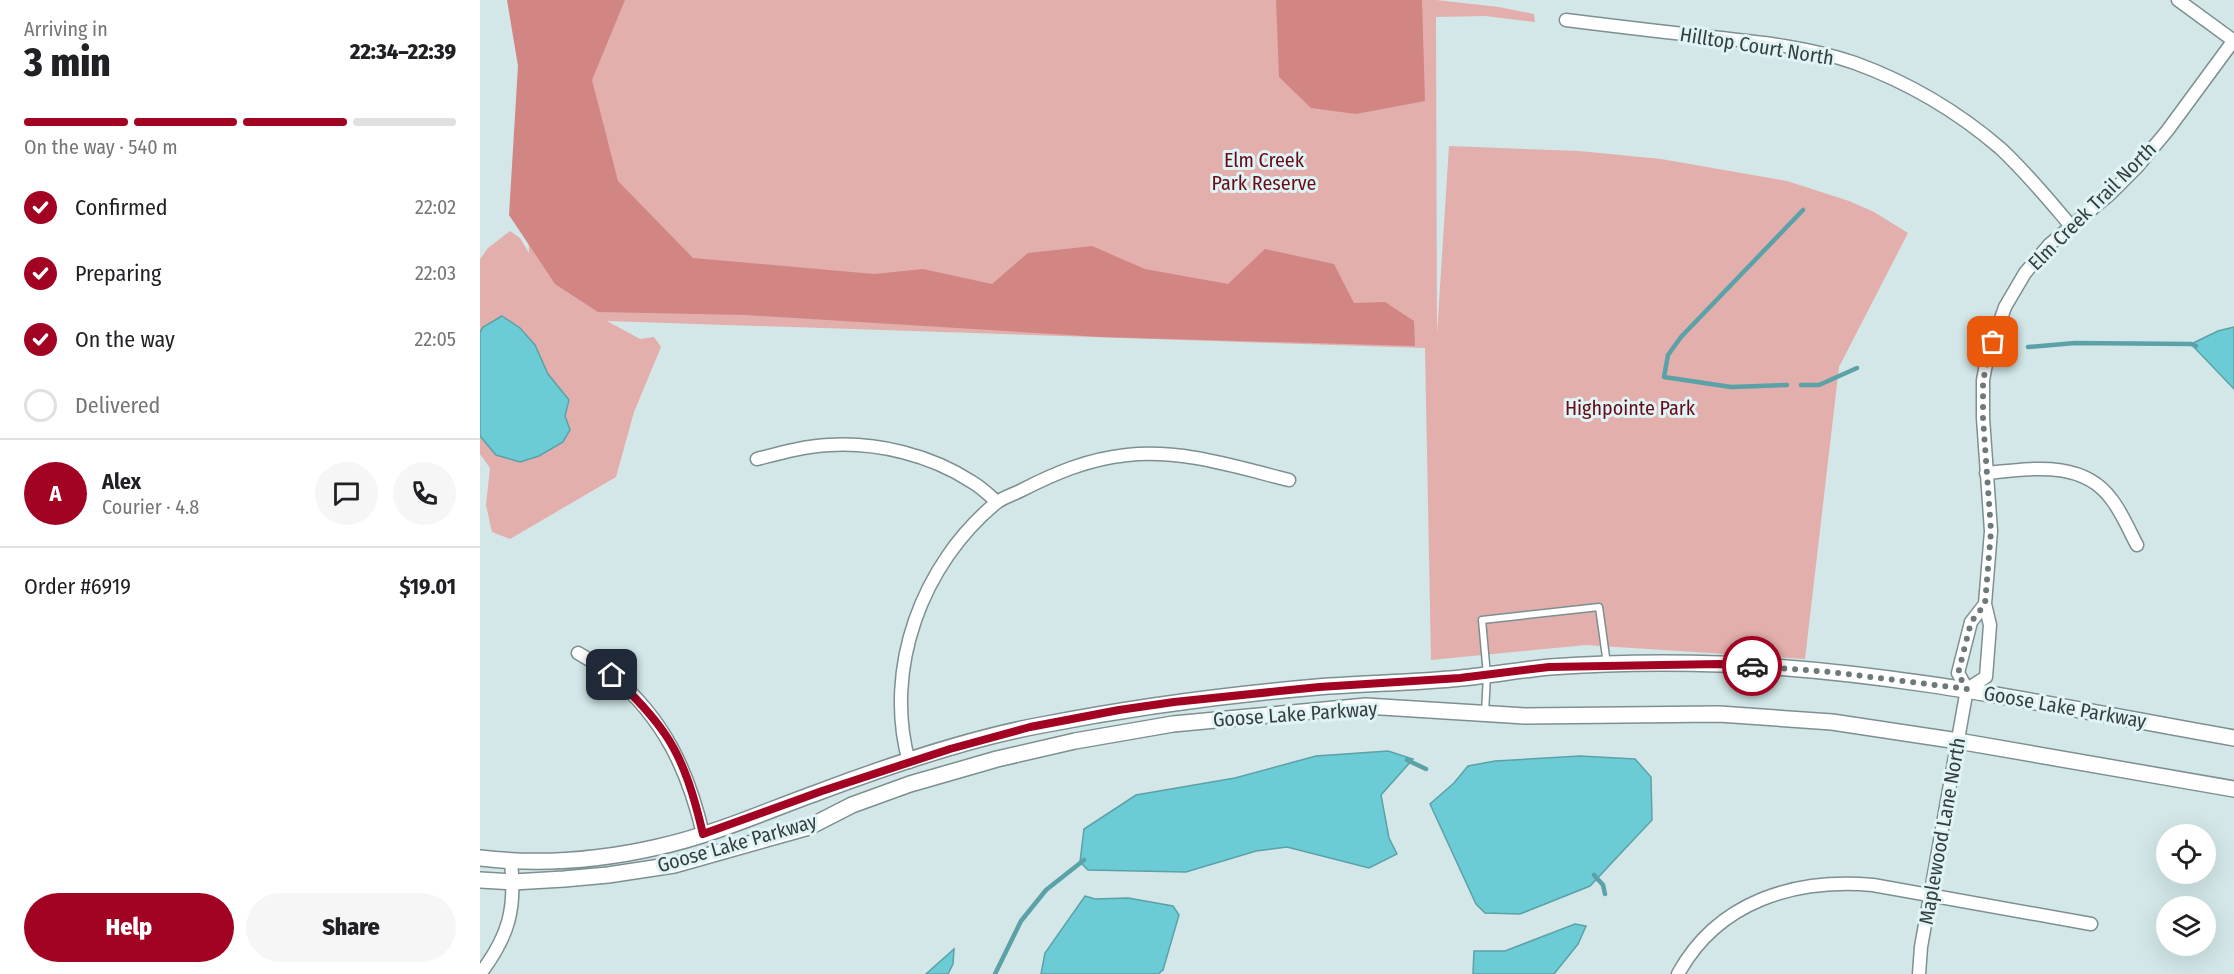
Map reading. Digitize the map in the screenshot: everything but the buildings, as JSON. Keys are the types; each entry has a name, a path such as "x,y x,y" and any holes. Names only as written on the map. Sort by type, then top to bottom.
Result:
{"street":[{"path":"2178,0 2234,41"},
{"name":"Hilltop Court North","path":"1566,20 1764,43 1816,52 1854,63 1914,89 1959,117 2000,148 2071,226"},
{"name":"Elm Creek Trail North","path":"1985,604 1971,622 1958,674 1967,689 1986,677 1990,625 1985,604 1991,531 1983,418 1983,380 2005,307 2025,273 2050,244 2110,194 2137,167 2167,131 2234,41"},
{"path":"757,459 793,450 829,445 867,446 903,453 938,464 971,481 997,502"},
{"path":"909,762 902,732 901,695 905,654 916,614 934,576 958,542 997,502 1052,474 1090,460 1129,455 1169,455 1209,460 1289,480"},
{"path":"1986,473 2051,469 2070,470 2087,477 2113,500 2136,545"},
{"path":"578,653 619,682 641,703 666,735 684,770 703,834"},
{"name":"Goose Lake Parkway","path":"480,858 511,862 579,859 658,847 703,834 909,762 1030,727 1174,702 1319,687 1487,675 1549,667 1719,664 1831,672 1967,689 2234,738"},
{"name":"Maplewood Lane North","path":"1919,974 1921,947 1967,689"},
{"name":"Goose Lake Parkway","path":"480,880 513,882 608,875 674,865 809,827 862,802 910,784 975,765 1075,741 1173,724 1366,706 1525,716 1719,714 1832,722 1958,741 2234,789"},
{"path":"480,974 493,957 507,930 513,882 511,862"},
{"path":"1678,974 1693,951 1713,930 1738,912 1770,896 1800,887 1842,883 1930,895 2091,924"}],"lane":[{"path":"1485,713 1487,675 1482,620 1599,607 1607,665"}],"green space":[{"path":"521,0 1436,0 1499,7 1534,14 1535,22 1485,16 1436,17 1437,334 1449,146 1579,151 1661,159 1787,181 1849,201 1874,212 1908,233 1839,367 1805,659 1586,645 1431,660 1425,348 607,321 640,339 654,337 661,347 634,412 616,477 510,539 492,532 486,505 490,468 480,454 480,259 488,248 510,231 520,238 529,253"}],"shaded area":[{"path":"507,0 625,0 592,80 618,181 693,258 874,274 923,269 992,284 1028,253 1092,246 1145,269 1228,284 1265,249 1334,264 1354,303 1385,302 1414,321 1415,346 1101,337 745,315 598,312 555,284 509,215 518,66"},
{"path":"1276,0 1422,0 1425,101 1356,114 1311,108 1279,77"}],"water":[{"path":"502,316 520,328 535,345 548,374 569,400 565,416 570,430 563,442 539,456 520,462 496,455 480,436 480,332 483,327"},
{"path":"2234,327 2234,389 2191,344 2218,331"},
{"path":"1388,751 1413,759 1381,795 1389,838 1397,854 1369,868 1287,847 1256,851 1186,872 1088,870 1080,862 1084,829 1136,795 1235,778 1316,756"},
{"path":"1580,756 1635,759 1651,777 1652,820 1590,886 1520,914 1485,913 1476,904 1430,804 1454,783 1468,766 1495,761"},
{"path":"1085,896 1095,899 1128,898 1173,906 1179,915 1163,970 1158,974 1041,974 1045,953"},
{"path":"1575,924 1586,926 1578,944 1554,974 1473,974 1474,951 1505,951"},
{"path":"954,949 953,964 948,974 926,974"}],"waterway":[{"path":"1787,385 1731,387 1664,377 1668,355 1681,337 1803,210"},
{"path":"2028,347 2075,343 2191,344 2196,346"},
{"path":"1801,385 1819,385 1857,368"},
{"path":"1407,760 1426,769"},
{"path":"995,974 1021,921 1046,890 1084,860"},
{"path":"1594,875 1603,885 1605,894"}],"way so far":[{"path":"1752,666 1831,672 1967,689 1958,674 1971,622 1985,604 1991,531 1983,418 1983,380 1993,342"}],"route":[{"path":"612,675 641,703 666,735 684,770 703,834 822,791 950,749 1030,727 1119,710 1319,687 1460,678 1549,667 1719,664 1752,666"}],"park label":[{"name":"Elm Creek Park Reserve","path":"1264,172"},
{"name":"Highpointe Park","path":"1630,408"}]}
